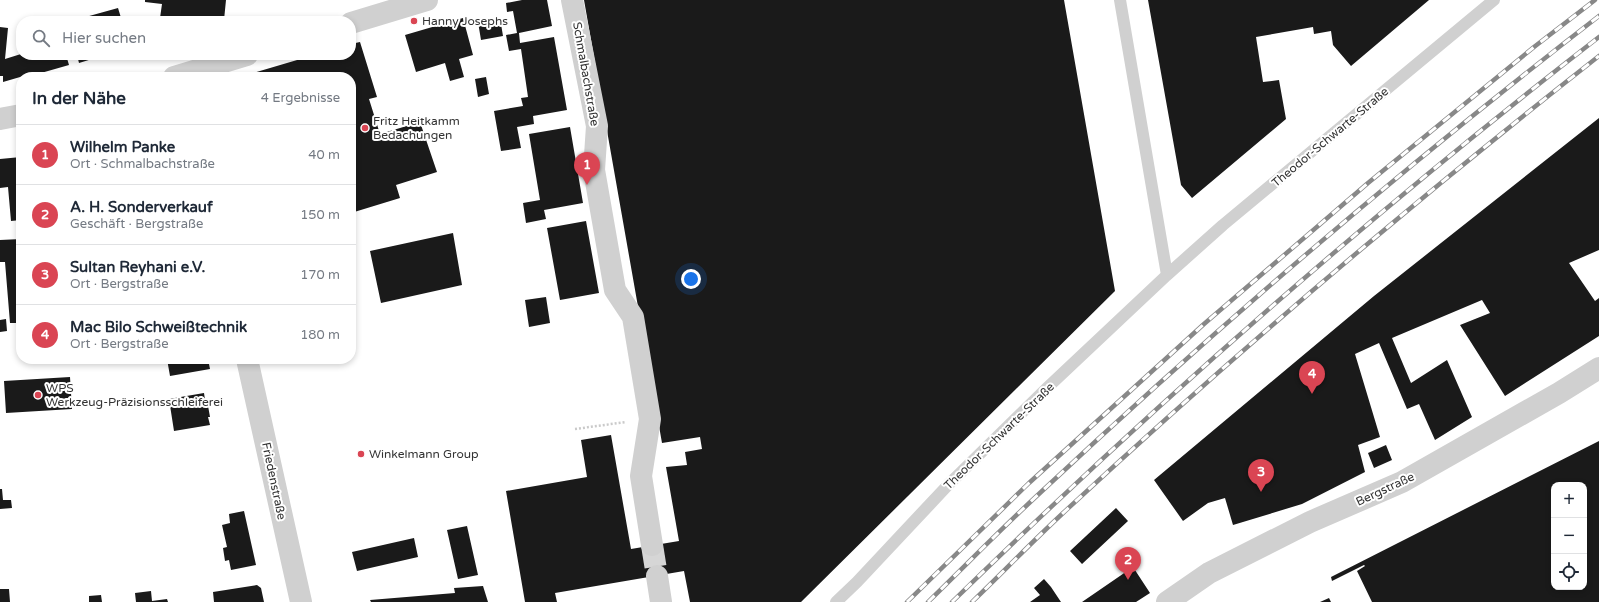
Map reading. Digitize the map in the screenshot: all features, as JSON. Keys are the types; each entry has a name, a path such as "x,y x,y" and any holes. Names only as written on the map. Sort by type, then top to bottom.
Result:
{"street":[{"path":"356,21 427,0"},
{"name":"Schmalbachstraße","path":"572,0 597,126 594,170 615,290 633,317 650,419 641,476 652,545"},
{"path":"193,72 231,60"},
{"path":"0,119 16,115"},
{"name":"Friedenstraße","path":"248,364 301,602"},
{"name":"Bergstraße","path":"1167,602 1209,573 1310,522 1402,482 1599,368"},
{"path":"657,576 661,602"}],"lane":[{"path":"1120,0 1167,276"},
{"name":"Theodor-Schwarte-Straße","path":"836,602 857,582 948,485 1048,387 1167,276 1223,225 1494,0"}],"path":[{"path":"575,429 650,419"}],"building":[{"path":"145,0 226,0 224,16 160,16 162,4 145,2"},
{"path":"522,0 547,0 552,26 519,33 520,43 554,37 567,110 533,116 534,124 517,127 521,148 501,151 494,111 523,106 521,98 528,97 521,49 509,51 506,35 517,33 513,11 507,12 506,3"},
{"path":"584,0 1064,0 1115,291 801,602 690,602 684,571 555,593 557,602 525,602 506,491 587,477 581,440 611,435 631,549 679,541 666,467 687,465 685,452 702,449 700,437 662,443"},
{"path":"1148,0 1429,0 1351,66 1333,45 1331,31 1314,34 1313,27 1256,37 1263,82 1279,80 1286,119 1192,198 1181,185"},
{"path":"118,8 120,16 89,16"},
{"path":"463,18 473,55 459,59 464,77 450,81 445,63 416,72 405,35"},
{"path":"500,18 503,36 481,40 478,22"},
{"path":"0,27 8,28 5,59 16,56 16,60 68,60 69,65 44,72 16,72 16,78 3,82 3,76 0,76"},
{"name":"Fritz Heitkamm Bedachungen","path":"360,42 377,97 369,99 380,134 420,122 437,172 396,185 400,198 356,211 356,72 257,72 297,60 356,60 356,43"},
{"path":"78,60 89,60 79,63"},
{"path":"486,77 489,94 478,97 475,79"},
{"path":"1599,118 1599,250 1569,263 1595,301 1599,298 1599,336 1505,396 1460,325 1490,313 1482,300 1392,338 1411,383 1447,360 1472,417 1435,440 1419,404 1407,409 1379,343 1355,354 1380,437 1358,445 1365,472 1302,504 1233,525 1225,498 1208,503 1183,521 1154,480 1374,296"},
{"path":"570,127 583,203 544,210 546,219 526,223 523,203 540,200 529,134"},
{"path":"16,157 16,220 11,221 8,187 0,188 0,159"},
{"path":"586,221 599,293 560,300 547,228"},
{"path":"453,233 462,285 381,303 370,251"},
{"path":"16,239 16,323 10,323 5,262 0,262 0,240"},
{"path":"546,297 550,323 529,327 525,300"},
{"path":"6,319 7,331 0,332 0,320"},
{"path":"168,364 209,364 210,369 170,376"},
{"name":"WPS Werkzeug-Präzisionsschleiferei","path":"70,377 72,409 6,413 4,381"},
{"path":"204,393 205,400 207,400 210,425 174,431 169,399"},
{"path":"1599,441 1599,602 1372,602 1357,571 1365,566 1364,565 1332,581 1331,577"},
{"path":"1386,445 1392,460 1374,468 1368,453"},
{"path":"0,489 2,489 3,500 11,500 12,508 0,509"},
{"path":"1116,508 1128,521 1082,564 1070,551"},
{"path":"244,511 256,565 231,570 229,560 225,561 223,548 227,547 222,525 230,523 229,514"},
{"path":"467,526 478,575 458,579 447,530"},
{"path":"414,538 418,557 357,571 352,552"},
{"path":"1133,567 1150,593 1136,602 1082,602"},
{"path":"1044,579 1061,602 1030,602 1040,595 1034,588"},
{"path":"257,585 261,588 264,602 214,602 213,592"},
{"path":"483,586 488,602 371,602 370,600 455,593 454,588"},
{"path":"0,589 9,589 10,602 0,602"},
{"path":"151,591 152,601 167,599 168,602 136,602 135,593"},
{"path":"101,595 102,602 89,602 89,596"},
{"path":"1329,598 1331,602 1320,602"}],"tunnel":[{"path":"652,545 657,576"}],"railway":[{"path":"907,602 1029,483 1204,324 1368,183 1534,47 1595,0"},
{"path":"928,602 1041,492 1176,368 1384,188 1599,16"},
{"path":"952,602 1029,527 1187,381 1268,310 1431,171 1599,37"},
{"path":"972,602 1062,514 1192,395 1393,222 1599,56"}],"place":[{"name":"Hanny Josephs","path":"414,21"},
{"name":"Fritz Heitkamm Bedachungen","path":"365,128"},
{"name":"Wilhelm Panke","path":"587,185"},
{"name":"Mac Bilo Schweißtechnik","path":"1312,394"},
{"name":"WPS Werkzeug-Präzisionsschleiferei","path":"38,395"},
{"name":"Winkelmann Group","path":"361,454"},
{"name":"Sultan Reyhani e.V.","path":"1261,492"},
{"name":"A. H. Sonderverkauf","path":"1128,580"}]}
